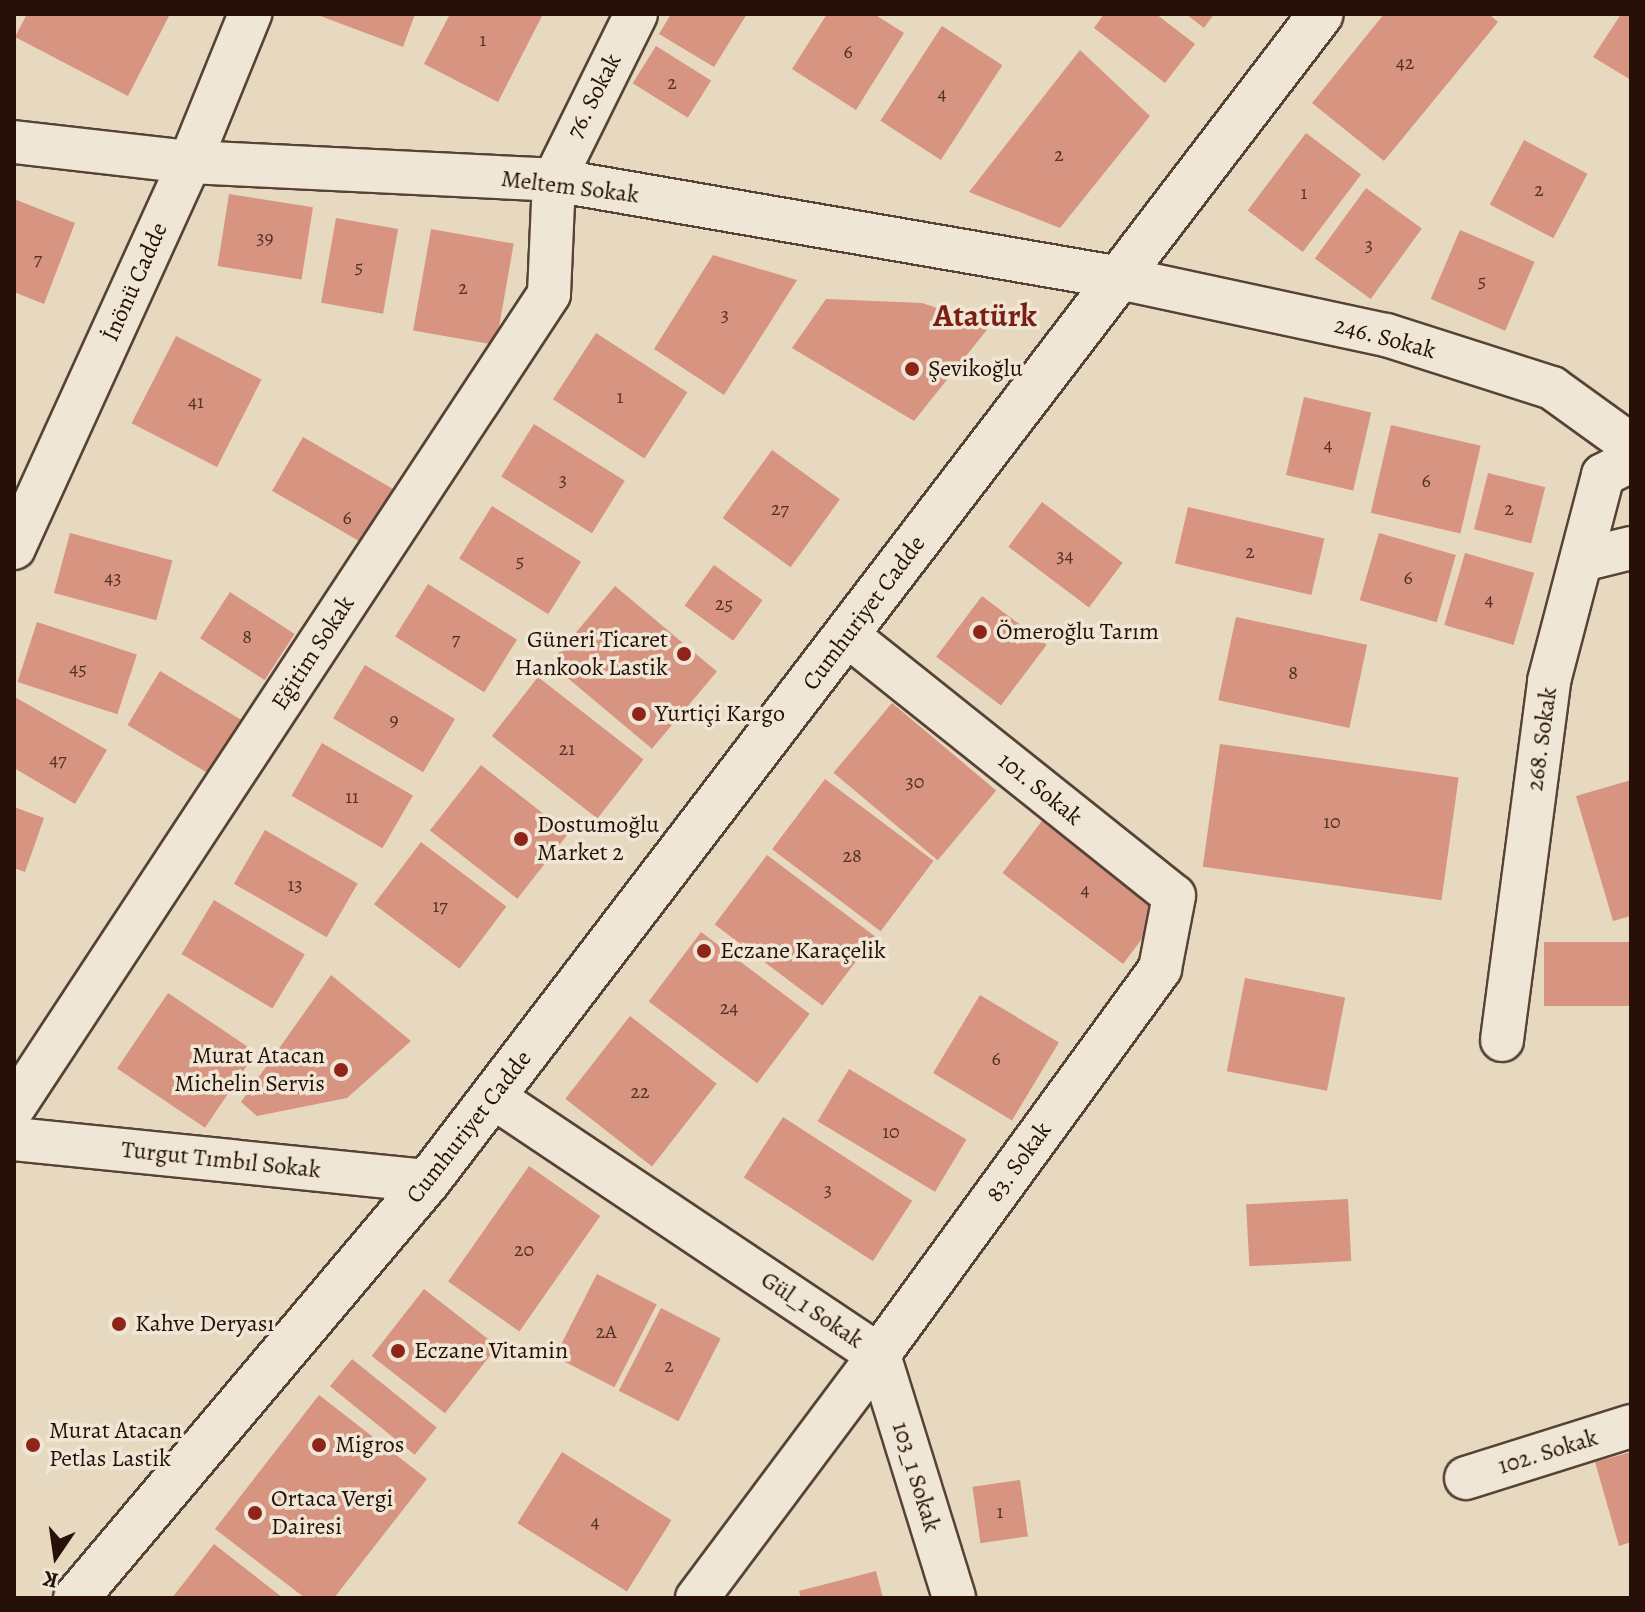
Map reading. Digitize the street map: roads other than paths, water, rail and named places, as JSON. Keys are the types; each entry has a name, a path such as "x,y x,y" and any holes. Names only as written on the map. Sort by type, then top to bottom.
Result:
{"street":[{"name":"İnönü Cadde","path":"14,548 190,162 250,14"},
{"name":"76. Sokak","path":"554,180 636,14"},
{"name":"Cumhuriyet Cadde","path":"157,1505 428,1181 1321,14"},
{"name":"Meltem Sokak","path":"14,142 190,162 554,180 1120,278"},
{"name":"Eğitim Sokak","path":"14,1107 549,294 554,180"},
{"name":"246. Sokak","path":"1120,278 1386,335 1552,388 1631,445"},
{"name":"268. Sokak","path":"1502,1040 1549,681 1603,475 1631,461"},
{"path":"1582,560 1631,548"},
{"name":"101. Sokak","path":"847,635 1174,896 1160,969"},
{"name":"83. Sokak","path":"879,1355 1160,969"},
{"name":"Gül_1 Sokak","path":"493,1097 879,1355 697,1598"},
{"name":"Turgut Tımbıl Sokak","path":"14,1139 428,1181"},
{"name":"103_1 Sokak","path":"879,1355 954,1598"},
{"name":"102. Sokak","path":"1466,1478 1631,1426"},
{"path":"43,1598 157,1505"},
{"path":"76,1598 157,1505"},
{"path":"109,1598 157,1505"}],"place":[{"name":"Şevikoğlu","path":"912,369"},
{"name":"Ömeroğlu Tarım","path":"980,632"},
{"name":"Güneri Ticaret Hankook Lastik","path":"684,654"},
{"name":"Yurtiçi Kargo","path":"639,714"},
{"name":"Dostumoğlu Market 2","path":"521,839"},
{"name":"Eczane Karaçelik","path":"704,951"},
{"name":"Murat Atacan Michelin Servis","path":"341,1070"},
{"name":"Kahve Deryası","path":"119,1324"},
{"name":"Eczane Vitamin","path":"398,1351"},
{"name":"Murat Atacan Petlas Lastik","path":"33,1445"},
{"name":"Migros","path":"319,1445"},
{"name":"Ortaca Vergi Dairesi","path":"255,1513"}],"district":[{"name":"Atatürk","path":"985,315"}]}
